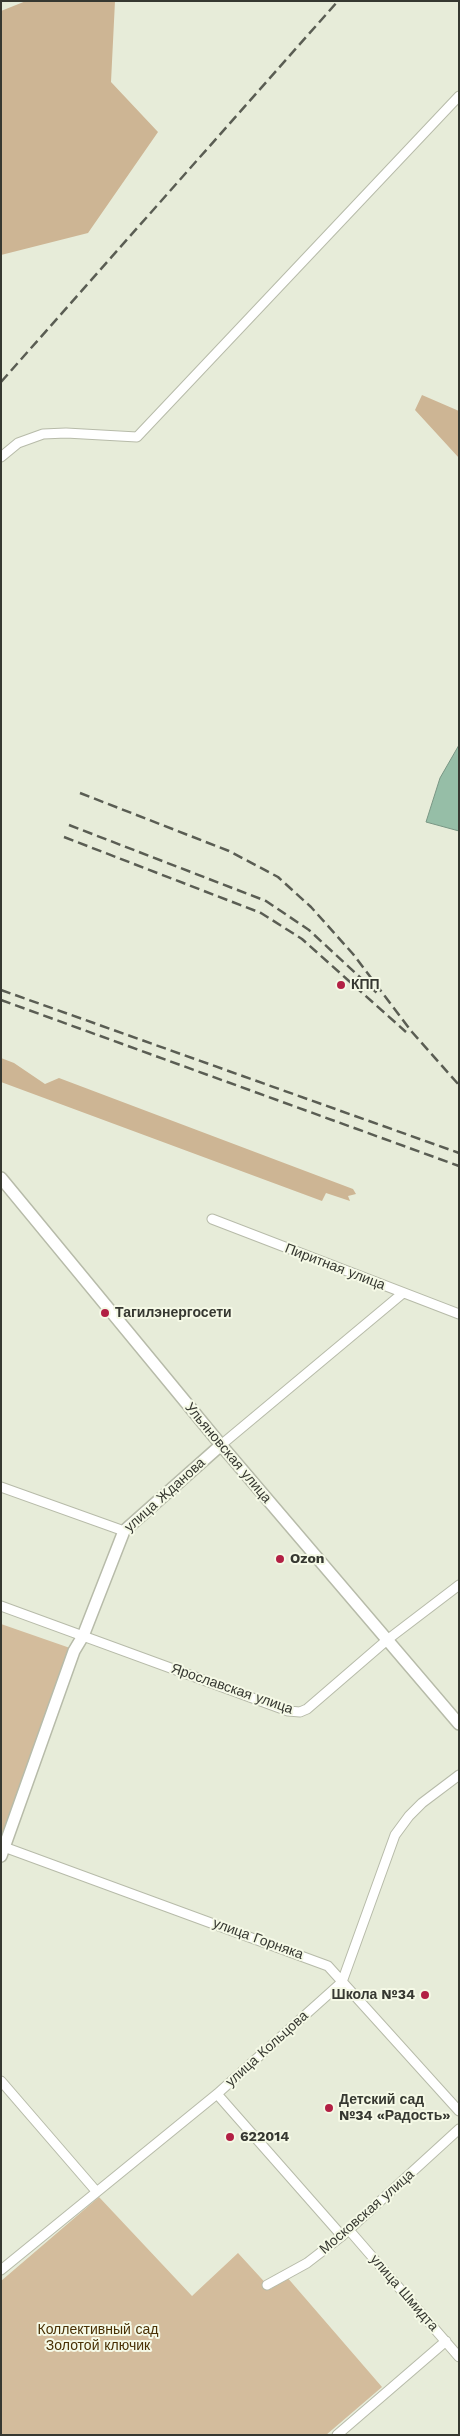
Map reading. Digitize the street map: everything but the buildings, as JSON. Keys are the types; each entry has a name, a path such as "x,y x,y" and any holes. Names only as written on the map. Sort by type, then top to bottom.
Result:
{"main road":[{"name":"Ульяновская улица","path":"1,1178 221,1445 459,1724"},
{"name":"улица Жданова","path":"3,1851 74,1651 83,1636 124,1531 221,1445"}],"street":[{"path":"1,457 18,443 43,434 66,432 137,437 459,96"},
{"name":"Пиритная улица","path":"212,1218 403,1294 459,1314"},
{"name":"улица Жданова","path":"221,1445 403,1294"},
{"path":"1,1487 124,1531"},
{"name":"Ярославская улица","path":"1,1606 288,1711 300,1712 307,1709 387,1640 459,1585"},
{"name":"улица Кольцова","path":"1,2270 217,2094 342,1982 395,1835 409,1816 422,1803 459,1775"},
{"name":"улица Горняка","path":"3,1851 328,1966 459,2110"},
{"path":"1,2081 96,2191"},
{"name":"улица Шмидта","path":"217,2094 459,2357"},
{"name":"Московская улица","path":"268,2285 307,2263 346,2233 459,2129"},
{"path":"337,2435 446,2341"}],"green space":[{"path":"1,1624 70,1648 1,1838"},
{"name":"Коллективный сад Золотой ключик","path":"99,2197 192,2296 238,2253 271,2289 286,2276 382,2387 326,2435 1,2435 1,2281"}],"shaded area":[{"path":"26,1 115,1 111,82 158,132 88,233 1,255 1,11"},
{"path":"422,395 459,411 459,458 415,410"},
{"path":"459,745 459,831 426,822 440,778"},
{"path":"1,1058 14,1063 45,1084 59,1078 353,1189 356,1194 348,1196 350,1201 326,1193 322,1201 1,1082"}],"railway":[{"path":"1,382 338,1"},
{"path":"80,793 229,851 278,877 311,907 353,954 412,1032 459,1085"},
{"path":"69,825 266,901 309,930 377,993"},
{"path":"64,837 261,913 302,939 406,1032"},
{"path":"1,990 459,1153"},
{"path":"1,1000 459,1166"}],"place":[{"name":"КПП","path":"341,985"},
{"name":"Тагилэнергосети","path":"105,1313"},
{"name":"Ozon","path":"280,1559"},
{"name":"Школа №34","path":"425,1995"},
{"name":"Детский сад №34 «Радость»","path":"329,2108"},
{"name":"622014","path":"230,2137"}]}
